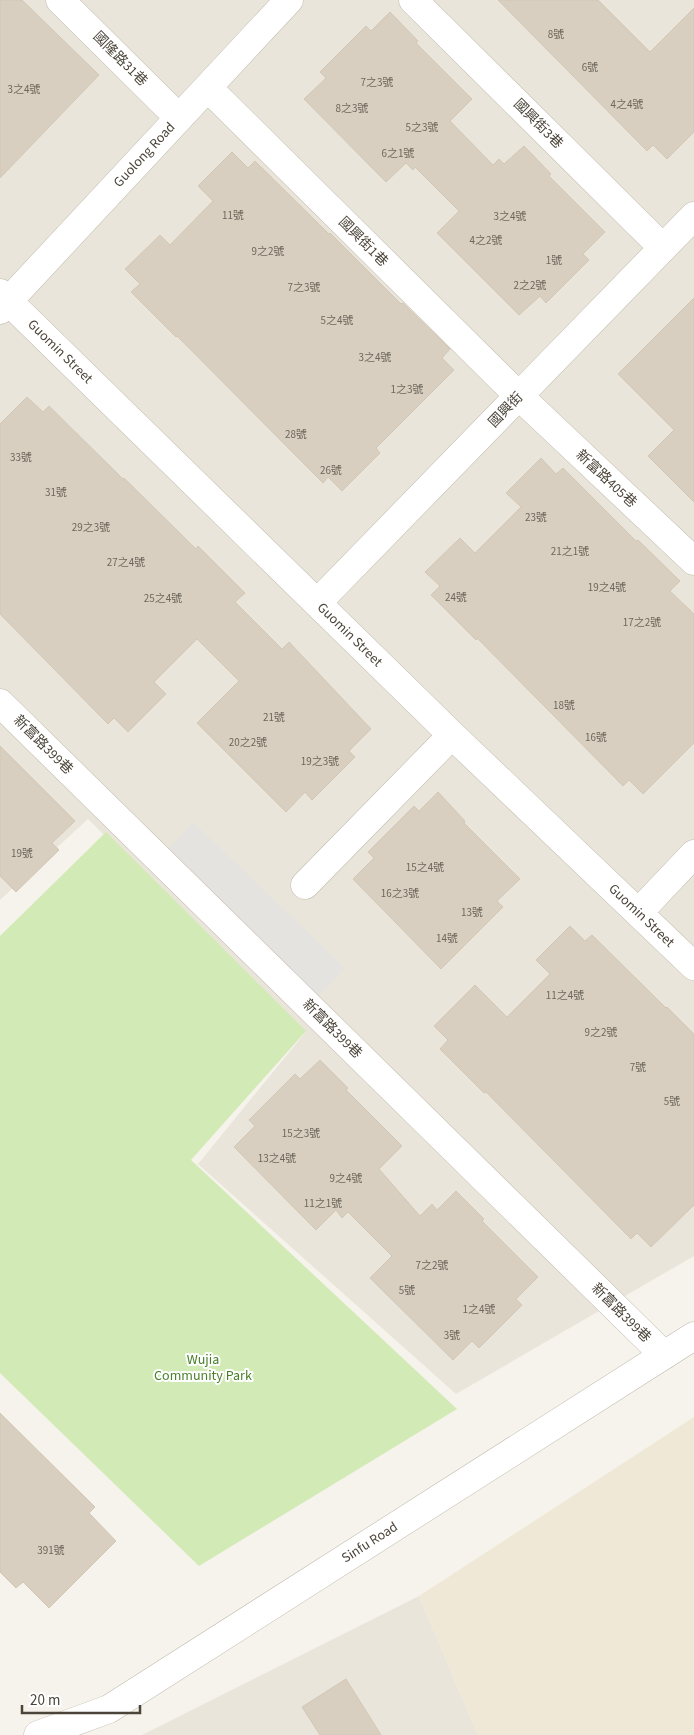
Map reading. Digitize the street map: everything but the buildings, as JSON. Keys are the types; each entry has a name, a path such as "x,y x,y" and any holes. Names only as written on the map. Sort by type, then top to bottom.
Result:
{"street":[{"name":"國隆路31巷","path":"60,0 179,118"},
{"name":"Guolong Road","path":"3,302 208,88 289,0"},
{"name":"國興街3巷","path":"413,0 662,248"},
{"name":"國興街1巷","path":"208,88 519,396"},
{"name":"國興街","path":"317,603 694,216"},
{"name":"Guomin Street","path":"3,302 694,966"},
{"name":"新富路405巷","path":"519,396 694,561"},
{"name":"新富路399巷","path":"0,703 664,1355"},
{"path":"305,885 452,735"},
{"path":"639,912 694,854"},
{"name":"Sinfu Road","path":"38,1735 110,1709 694,1336"}],"shaded area":[{"path":"0,0 694,0 694,1256 456,1394 198,1164 304,1034 88,819 0,900"},
{"path":"193,822 345,968 318,997 167,851"},
{"path":"694,1417 694,1735 478,1735 419,1596"},
{"path":"419,1596 478,1735 142,1735"}],"green space":[{"name":"Wujia Community Park","path":"106,832 306,1031 191,1160 457,1409 199,1566 0,1373 0,936"}]}
